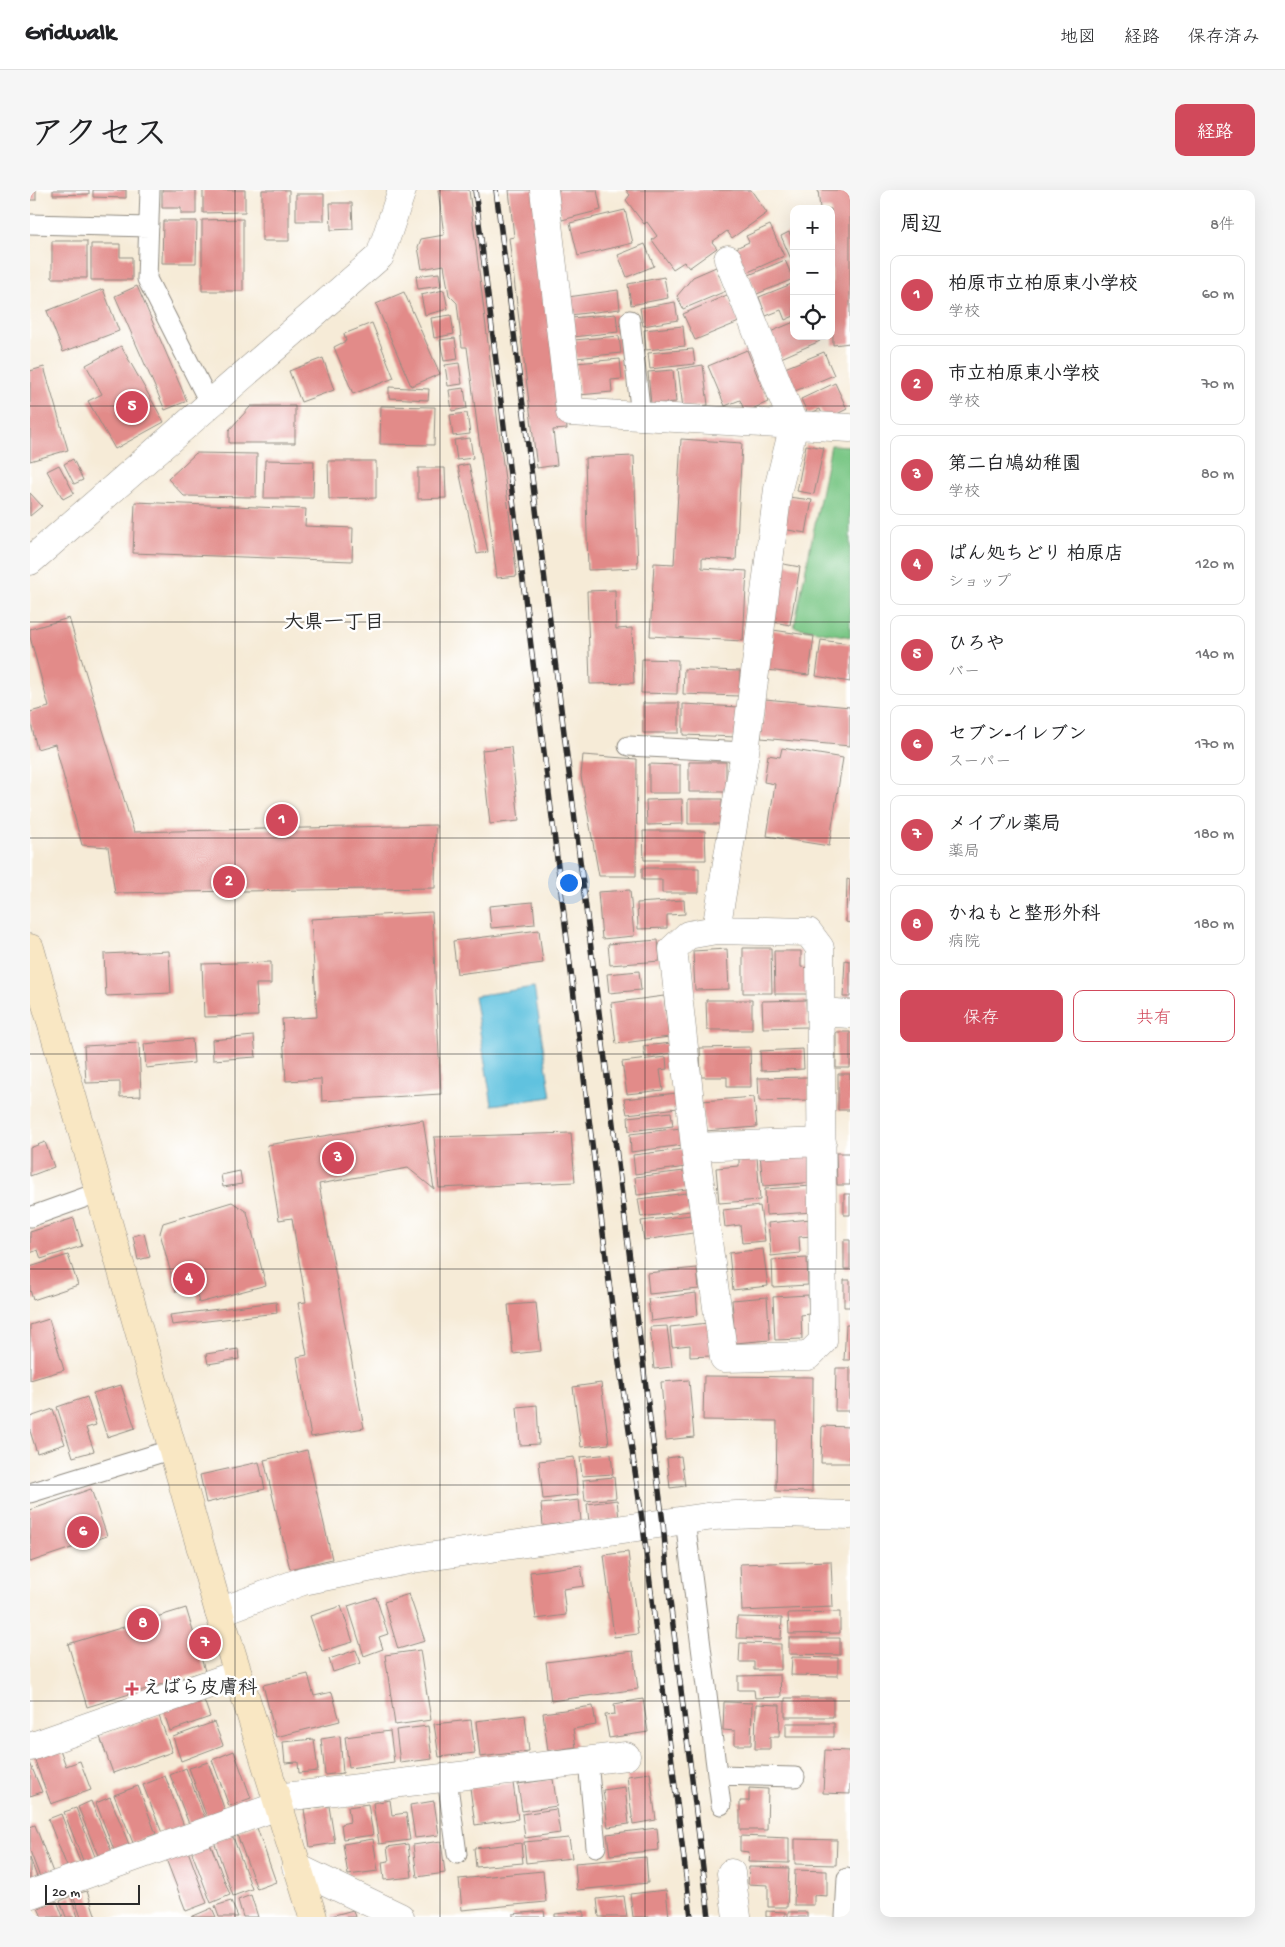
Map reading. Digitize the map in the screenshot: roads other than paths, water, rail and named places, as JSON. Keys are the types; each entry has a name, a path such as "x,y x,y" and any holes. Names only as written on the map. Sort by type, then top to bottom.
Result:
{"street":[{"path":"30,561 380,256 402,190"},
{"path":"544,190 570,412 850,428"},
{"path":"716,930 745,752 778,489 794,425 728,259"},
{"path":"716,930 808,932 820,948 823,1341 808,1356 724,1358 695,1147 674,949 688,934 716,930"},
{"path":"30,948 219,1612 296,1867 313,1917"},
{"path":"820,1012 850,1014"},
{"path":"695,1147 822,1142"},
{"path":"219,1612 304,1581 413,1559 714,1516 780,1513 850,1515"},
{"path":"30,1747 238,1674"},
{"path":"31,1894 277,1802 447,1778 626,1756"},
{"path":"296,1867 400,1917"},
{"path":"731,1873 737,1917"}],"lane":[{"path":"150,190 147,279 210,404"},
{"path":"30,224 149,227"},
{"path":"630,320 641,416"},
{"path":"628,746 745,752"},
{"path":"30,1217 100,1192"},
{"path":"30,1493 172,1448"},
{"path":"685,1520 721,1805"},
{"path":"588,1761 596,1847"},
{"path":"717,1775 794,1777"},
{"path":"447,1778 458,1854"},
{"path":"845,1917 847,1878"}],"water":[{"path":"534,987 551,1097 492,1105 474,996"}],"railway":[{"path":"475,190 618,1355 643,1526 691,1917"},
{"path":"496,190 663,1523 670,1601 709,1917"}],"place":[{"name":"ひろや","path":"132,407"},
{"name":"柏原市立柏原東小学校","path":"282,820"},
{"name":"市立柏原東小学校","path":"229,882"},
{"name":"第二白鳩幼稚園","path":"338,1158"},
{"name":"ぱん処ちどり 柏原店","path":"189,1279"},
{"name":"セブン-イレブン","path":"83,1532"},
{"name":"かねもと整形外科","path":"143,1624"},
{"name":"メイプル薬局","path":"205,1643"},
{"name":"えばら皮膚科","path":"132,1689"}],"district":[{"name":"大県一丁目","path":"334,624"}]}
